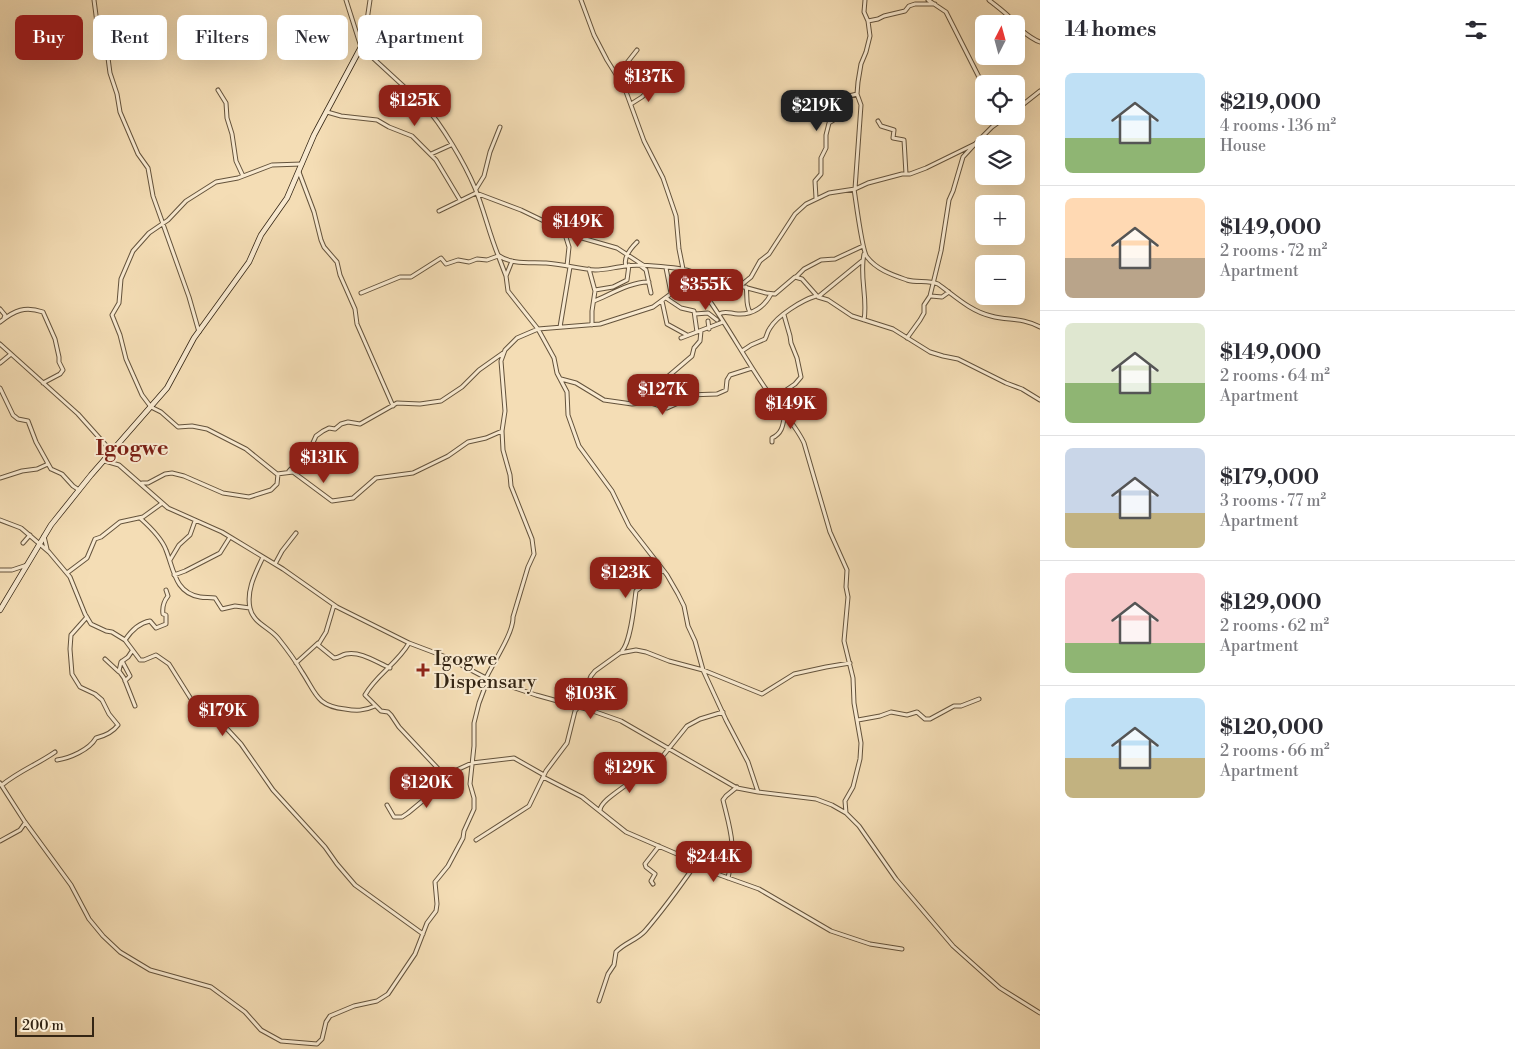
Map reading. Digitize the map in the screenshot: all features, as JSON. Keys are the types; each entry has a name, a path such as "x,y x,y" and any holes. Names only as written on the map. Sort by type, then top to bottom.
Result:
{"main road":[{"path":"0,610 44,535 79,490 172,382 191,343 227,291 250,262 260,236 287,198 314,135 358,53"}],"street":[{"path":"94,0 99,38 108,58 120,112 138,154 148,168 153,196 188,294 199,332"},
{"path":"346,0 358,38"},
{"path":"368,15 370,0"},
{"path":"581,0 594,35 607,60 616,72 631,104 644,141 662,178 676,216 683,269"},
{"path":"864,0 869,41 861,64 857,94 861,105 854,189 864,246 862,282 866,310 864,320"},
{"path":"928,0 946,12 978,75"},
{"path":"989,0 1006,15"},
{"path":"868,21 905,11 909,6 915,4 935,4"},
{"path":"1025,31 1032,39 1040,42"},
{"path":"616,72 626,64 637,50"},
{"path":"375,60 428,110 439,123 476,191 506,276 508,291 538,329 554,358 557,373 567,392 568,415 579,446 612,491 629,526 675,587 695,641 703,670 748,762 758,792"},
{"path":"631,104 642,98 652,87"},
{"path":"218,90 226,103 227,118 232,134 236,161 243,176"},
{"path":"1025,102 1040,90"},
{"path":"816,198 816,181 821,174 820,158 826,148 826,135 829,123 846,113 848,96 857,94"},
{"path":"327,112 341,116 378,120 389,127 412,136 431,154 460,200"},
{"path":"878,121 882,126 894,130 893,138 904,140 906,174"},
{"path":"984,135 994,125"},
{"path":"439,211 476,191 484,176 490,152 500,127"},
{"path":"709,300 740,286 751,277 760,260 769,254 797,211 816,198 926,168 975,144"},
{"path":"431,154 451,145"},
{"path":"907,338 924,313 924,305 930,296 942,245 949,200 963,157 975,145"},
{"path":"278,474 250,451 235,443 207,429 192,426 178,427 161,412 151,407 129,367 112,314 119,304 120,282 129,258 149,233 173,216 186,201 216,182 243,176 272,165 302,164"},
{"path":"299,171 314,212 321,240 324,247 337,262 343,282 352,301 357,324 393,406"},
{"path":"476,191 575,236 617,248 628,254 646,270 651,293"},
{"path":"560,327 562,307 569,278 569,247 564,231"},
{"path":"595,290 613,287 626,280 628,254 636,242"},
{"path":"740,286 771,294 779,292 804,269 822,260 835,259 864,246"},
{"path":"864,253 874,264 892,276 910,281 933,282 968,306 985,314 1022,319 1040,327"},
{"path":"498,255 512,261 547,263 589,270 603,270 627,264 683,269 693,273 702,284 709,300 752,368 785,412 804,443 830,532 846,566 848,597 844,641 850,663 861,750 853,787 845,801 846,813"},
{"path":"361,293 400,277 411,277 441,258 446,264 458,260 469,262 477,259 487,260 498,255"},
{"path":"506,276 512,261"},
{"path":"742,351 766,339 770,328 784,315 804,300 817,296 863,261"},
{"path":"666,268 671,293"},
{"path":"589,270 595,290 592,325"},
{"path":"795,278 806,282 817,296 833,303 852,316 887,327 930,352 958,359 1022,389 1040,400"},
{"path":"926,281 932,289"},
{"path":"594,301 629,286 649,282"},
{"path":"289,471 311,447 316,436 323,431 329,428 333,429 348,422 358,425 400,402 420,404 441,402 504,352 513,341 538,329 592,325 646,309 662,301 671,293 702,284"},
{"path":"746,287 748,296 746,305 750,312"},
{"path":"930,296 943,297 950,292"},
{"path":"719,314 723,312 740,314 763,307 771,294"},
{"path":"665,298 681,308 694,310 697,332"},
{"path":"662,301 667,324 687,335"},
{"path":"0,309 5,315 4,318"},
{"path":"0,322 14,311 24,309 43,312 55,339 62,370 60,374 43,383"},
{"path":"695,314 708,313 717,320"},
{"path":"716,325 719,314"},
{"path":"774,399 795,384 801,377 784,315"},
{"path":"708,321 709,328"},
{"path":"680,338 723,322"},
{"path":"648,402 654,388 692,356 694,348 700,341 701,331"},
{"path":"0,344 78,414 112,452"},
{"path":"55,752 43,761 28,767 1,784 25,822 72,885 82,909 89,919 120,952 150,970 211,987 245,1012 261,1030 283,1042 319,1043 330,1016 347,1008 377,1001 384,997 415,954 427,923 437,908 435,882 448,866 463,838 464,831 474,809 474,798 470,784 475,717 487,679 514,622 513,617 534,554 532,539 511,486 503,450 502,431 505,411 501,361 504,352"},
{"path":"0,363 11,354"},
{"path":"561,379 576,383 604,400 632,404 648,402 668,408 688,395 719,394 726,390 727,380 730,375 752,368"},
{"path":"0,388 13,416 28,421 36,442 48,464 79,490"},
{"path":"772,442 772,438 778,435 783,426 785,412"},
{"path":"278,474 289,471 296,473 330,501 350,499 376,478 413,473 448,456 468,442 483,439 502,431"},
{"path":"105,461 119,465 162,504 174,512 217,529 275,564 334,605 409,643 437,653 487,679 536,695 579,706 621,721 737,787 758,792 816,799 846,813 859,826 896,879 953,946 1000,988 1040,1013"},
{"path":"0,478 22,471 37,469 48,464"},
{"path":"141,483 148,483 165,474 172,473 184,476 223,493 248,497 271,490 276,484 278,474"},
{"path":"67,572 87,558 95,539 101,537 120,522 140,518 162,504"},
{"path":"140,518 156,533 160,542 166,548 174,575 183,590 198,597 215,598 221,609 235,606 250,608"},
{"path":"0,520 19,526 47,550 67,572 73,582 87,618 92,625 112,632 125,640 141,660 156,654 168,663 191,700 199,702 216,716 236,737 273,790 356,886 388,907 423,934"},
{"path":"170,560 179,544 190,535 195,521"},
{"path":"275,564 296,533"},
{"path":"23,542 30,535"},
{"path":"44,535 47,550"},
{"path":"174,575 185,572 220,553 230,537"},
{"path":"263,557 253,580 250,600 250,608 255,620 270,629 296,663 316,697 325,704 335,708 359,711 375,706"},
{"path":"0,570 12,570 28,564"},
{"path":"476,840 529,806 544,776 567,743 575,711 593,673 620,653 627,641 634,612 636,592 663,570"},
{"path":"125,640 132,629 145,622 150,621 156,628 166,624 166,615 162,611 163,604 168,596 166,590"},
{"path":"296,663 318,643 326,632 334,605"},
{"path":"57,760 84,750 96,738 112,731 118,725 108,713 102,700 95,694 80,687 72,674 71,634 87,618"},
{"path":"318,643 320,647 334,658 353,654 368,657 390,668"},
{"path":"409,643 390,668 371,686 365,695 381,712 390,713 400,727 445,776"},
{"path":"119,672 122,661 130,656 132,650"},
{"path":"620,653 640,650 669,661 703,670 762,694 794,674 850,663"},
{"path":"105,659 119,672 125,681 135,706"},
{"path":"122,661 130,676 125,681"},
{"path":"858,720 891,712 907,715 917,712 930,719 954,706 961,706 979,699"},
{"path":"600,811 601,806 613,794 632,782 639,774 653,773 675,739 691,723 723,712"},
{"path":"387,805 394,817 404,816 431,794 445,776 472,763 514,758 582,797 626,832 677,854 695,865 759,889 830,931 870,944 902,949"},
{"path":"728,878 734,848 723,800 737,787"},
{"path":"0,841 20,830 25,822"},
{"path":"653,884 650,881 654,874 646,867 646,864 659,846"},
{"path":"599,1001 608,974 614,965 616,952 646,930 655,917 669,903 695,865"}],"place":[{"name":"Igogwe Dispensary","path":"423,670"}],"district":[{"name":"Igogwe","path":"132,447"}]}
